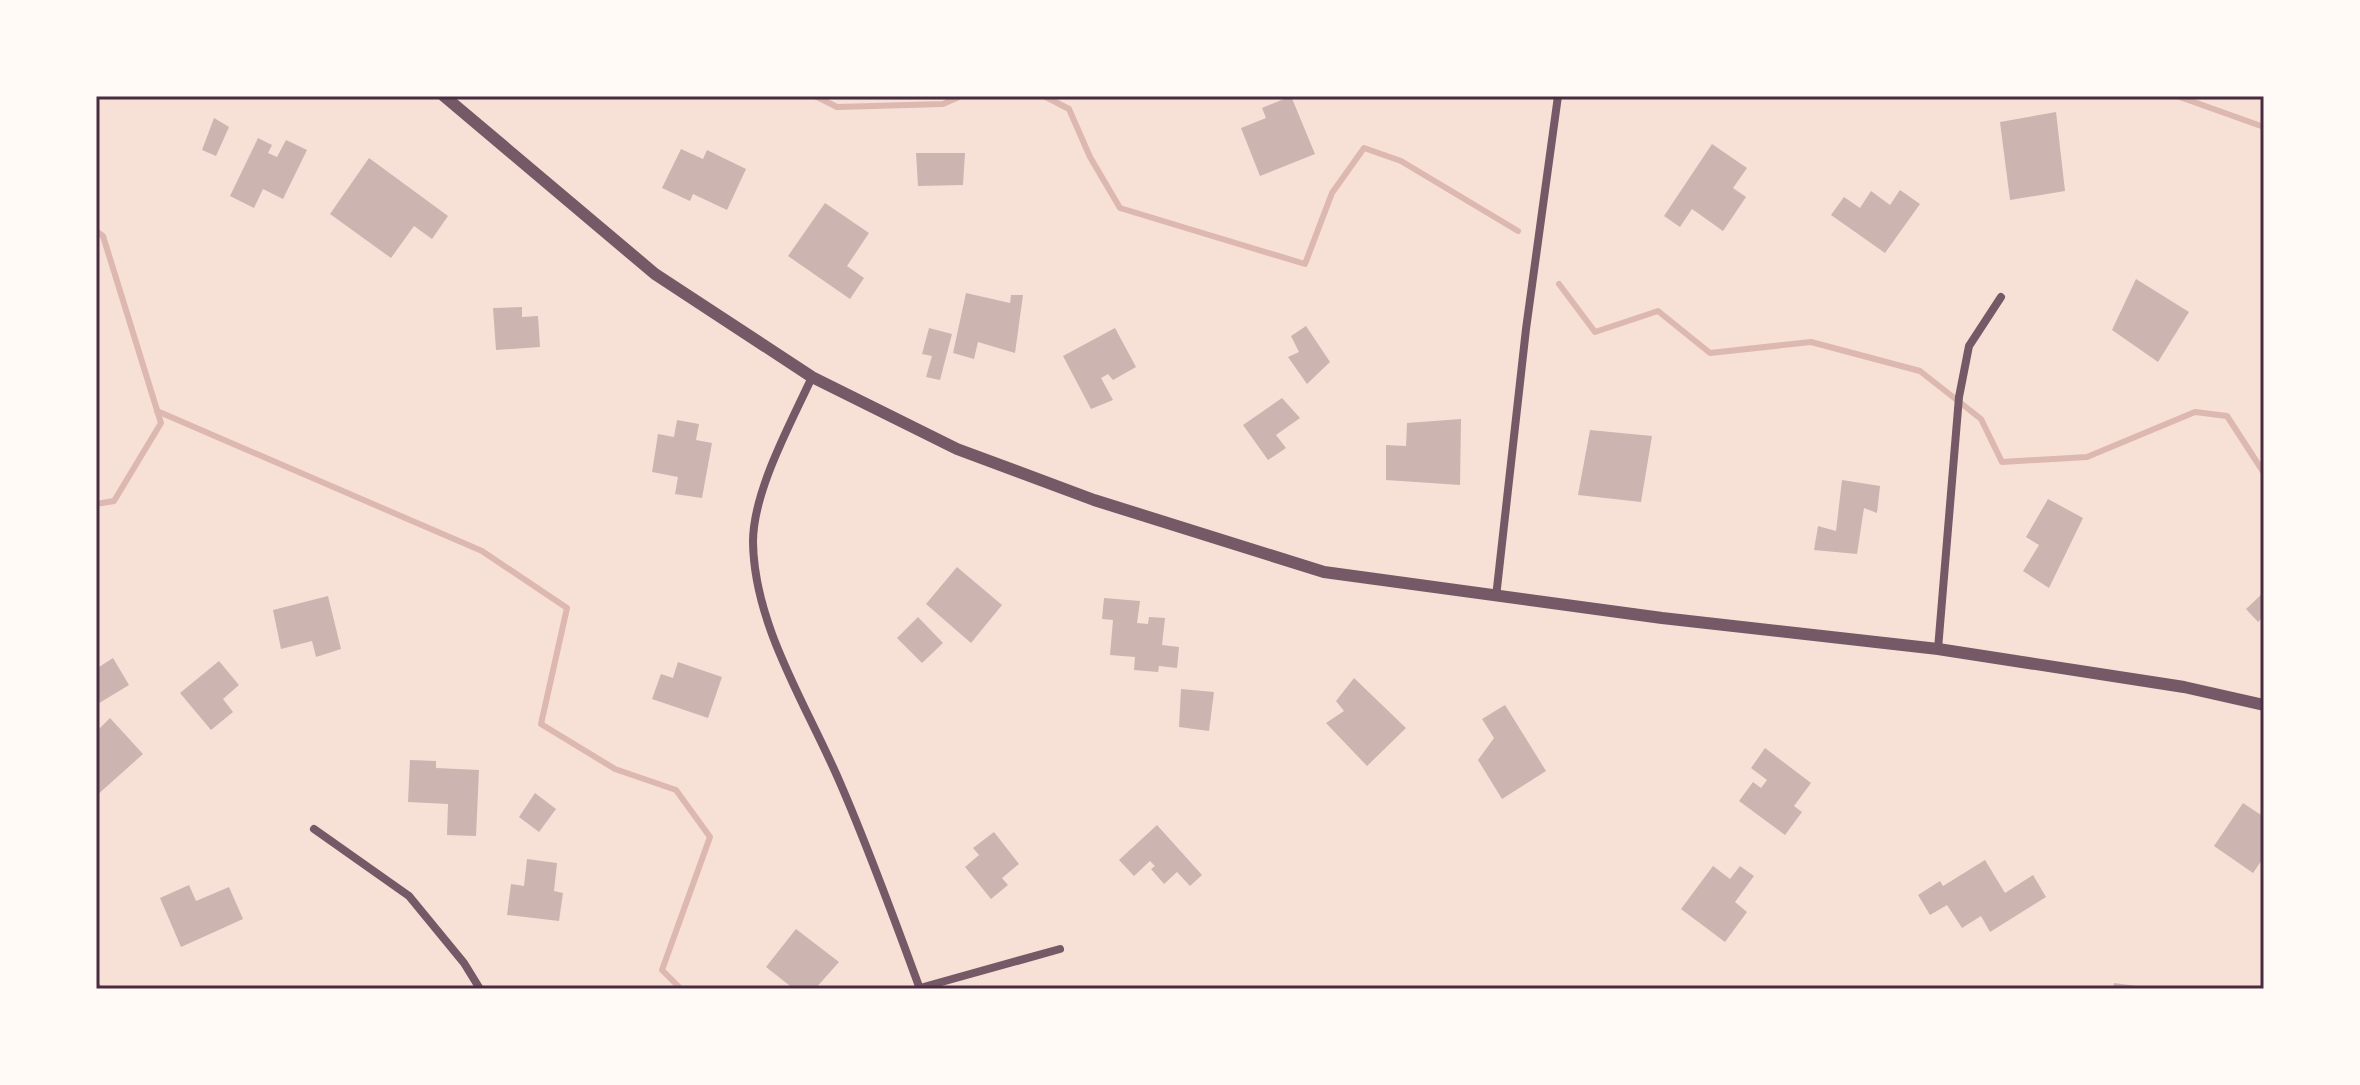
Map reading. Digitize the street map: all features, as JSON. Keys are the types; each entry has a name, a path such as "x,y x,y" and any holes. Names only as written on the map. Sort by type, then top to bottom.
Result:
{"street":[{"path":"444,96 655,274 812,377 957,449 1094,500 1324,572 1496,597 1938,649 2184,687 2264,705"},
{"path":"1496,597 1526,329 1558,96"},
{"path":"1938,649 1959,397 1969,346 2001,297"},
{"path":"812,377 785,435 761,502 753,541 765,613 873,861 920,988 1060,949"},
{"path":"314,829 409,896 464,963 480,989"}],"building":[{"path":"1291,96 1315,154 1260,176 1241,128 1266,118 1262,108"},
{"path":"2056,112 2065,191 2010,200 2000,122"},
{"path":"214,118 229,127 216,156 202,150"},
{"path":"258,138 272,145 268,153 277,157 286,140 307,150 283,199 263,189 254,208 230,196"},
{"path":"1712,144 1747,168 1733,188 1746,197 1723,231 1692,209 1680,227 1664,216"},
{"path":"681,149 703,159 707,150 746,169 727,210 693,194 690,201 662,188"},
{"path":"916,153 965,153 963,185 918,186"},
{"path":"369,158 448,216 432,239 414,226 391,258 330,214"},
{"path":"1900,190 1920,204 1885,253 1831,215 1844,197 1860,208 1871,191 1890,205"},
{"path":"825,203 869,233 847,266 864,278 850,299 788,256"},
{"path":"2136,279 2189,312 2158,362 2112,330"},
{"path":"966,293 1010,303 1011,295 1023,295 1015,353 978,342 974,359 953,353"},
{"path":"522,307 522,317 538,316 540,347 496,350 493,308"},
{"path":"1306,326 1330,362 1307,384 1288,357 1299,352 1291,336"},
{"path":"929,328 952,334 940,380 926,377 932,356 922,354"},
{"path":"1115,328 1136,367 1113,380 1108,374 1101,378 1113,400 1091,409 1063,356"},
{"path":"1282,398 1300,418 1276,435 1286,448 1268,460 1243,425"},
{"path":"1461,419 1460,485 1386,480 1386,445 1406,446 1407,423"},
{"path":"677,420 699,424 696,440 712,443 702,498 675,494 678,477 652,472 658,434 674,437"},
{"path":"1590,430 1652,436 1641,502 1578,495"},
{"path":"1842,480 1880,486 1877,513 1864,508 1857,554 1814,550 1818,526 1836,531"},
{"path":"2048,499 2083,518 2049,588 2023,571 2039,545 2026,537"},
{"path":"957,567 1002,605 971,643 926,604"},
{"path":"2264,592 2264,616 2258,622 2246,609"},
{"path":"328,596 341,649 316,657 312,641 281,649 273,610"},
{"path":"1104,598 1140,601 1137,623 1148,624 1149,617 1165,618 1162,645 1179,647 1177,668 1159,666 1158,672 1134,670 1135,657 1110,655 1113,620 1102,619"},
{"path":"918,617 943,643 922,663 897,638"},
{"path":"113,658 129,685 96,705 96,669"},
{"path":"219,661 239,685 223,699 233,712 211,730 180,693"},
{"path":"678,662 722,677 708,718 652,699 661,674 673,678"},
{"path":"1354,678 1406,728 1367,766 1326,723 1344,711 1336,701"},
{"path":"1181,689 1214,692 1209,731 1179,727"},
{"path":"1505,705 1546,771 1502,799 1478,760 1494,738 1482,719"},
{"path":"110,718 143,754 96,796 96,732"},
{"path":"1765,748 1811,783 1794,806 1802,812 1785,835 1739,801 1753,782 1761,788 1767,780 1751,768"},
{"path":"410,760 436,761 436,768 479,770 476,836 447,835 448,804 408,802"},
{"path":"535,793 556,809 539,832 519,817"},
{"path":"2243,803 2264,817 2264,857 2253,873 2214,846"},
{"path":"1157,825 1202,875 1190,886 1177,872 1164,884 1151,869 1155,866 1150,861 1134,876 1119,860"},
{"path":"994,832 1019,864 1002,878 1008,885 991,899 965,867 979,855 973,848"},
{"path":"527,859 557,863 554,891 563,893 559,921 507,915 511,884 524,886"},
{"path":"1985,860 2005,893 2033,875 2046,897 1990,932 1981,916 1962,928 1947,905 1930,915 1918,895 1940,881 1943,886"},
{"path":"1713,866 1730,879 1740,866 1754,876 1735,902 1747,912 1725,942 1681,909"},
{"path":"189,885 196,901 229,887 243,919 181,947 160,898"},
{"path":"796,929 839,962 815,989 794,989 766,967"},
{"path":"2114,983 2144,987 2144,989 2113,989"}],"waterway":[{"path":"815,96 837,107 943,104 961,96"},
{"path":"1044,96 1069,109 1090,157 1120,208 1305,264 1332,193 1364,148 1401,161 1518,231"},
{"path":"2177,96 2264,127"},
{"path":"96,231 103,236 161,423 114,501 96,504"},
{"path":"1559,284 1595,332 1658,311 1710,353 1811,342 1920,371 1981,419 2002,462 2087,457 2195,412 2227,416 2264,473"},
{"path":"157,411 482,551 567,608 541,724 615,769 676,790 710,837 662,970 681,989"},
{"path":"96,984 100,989"}]}
